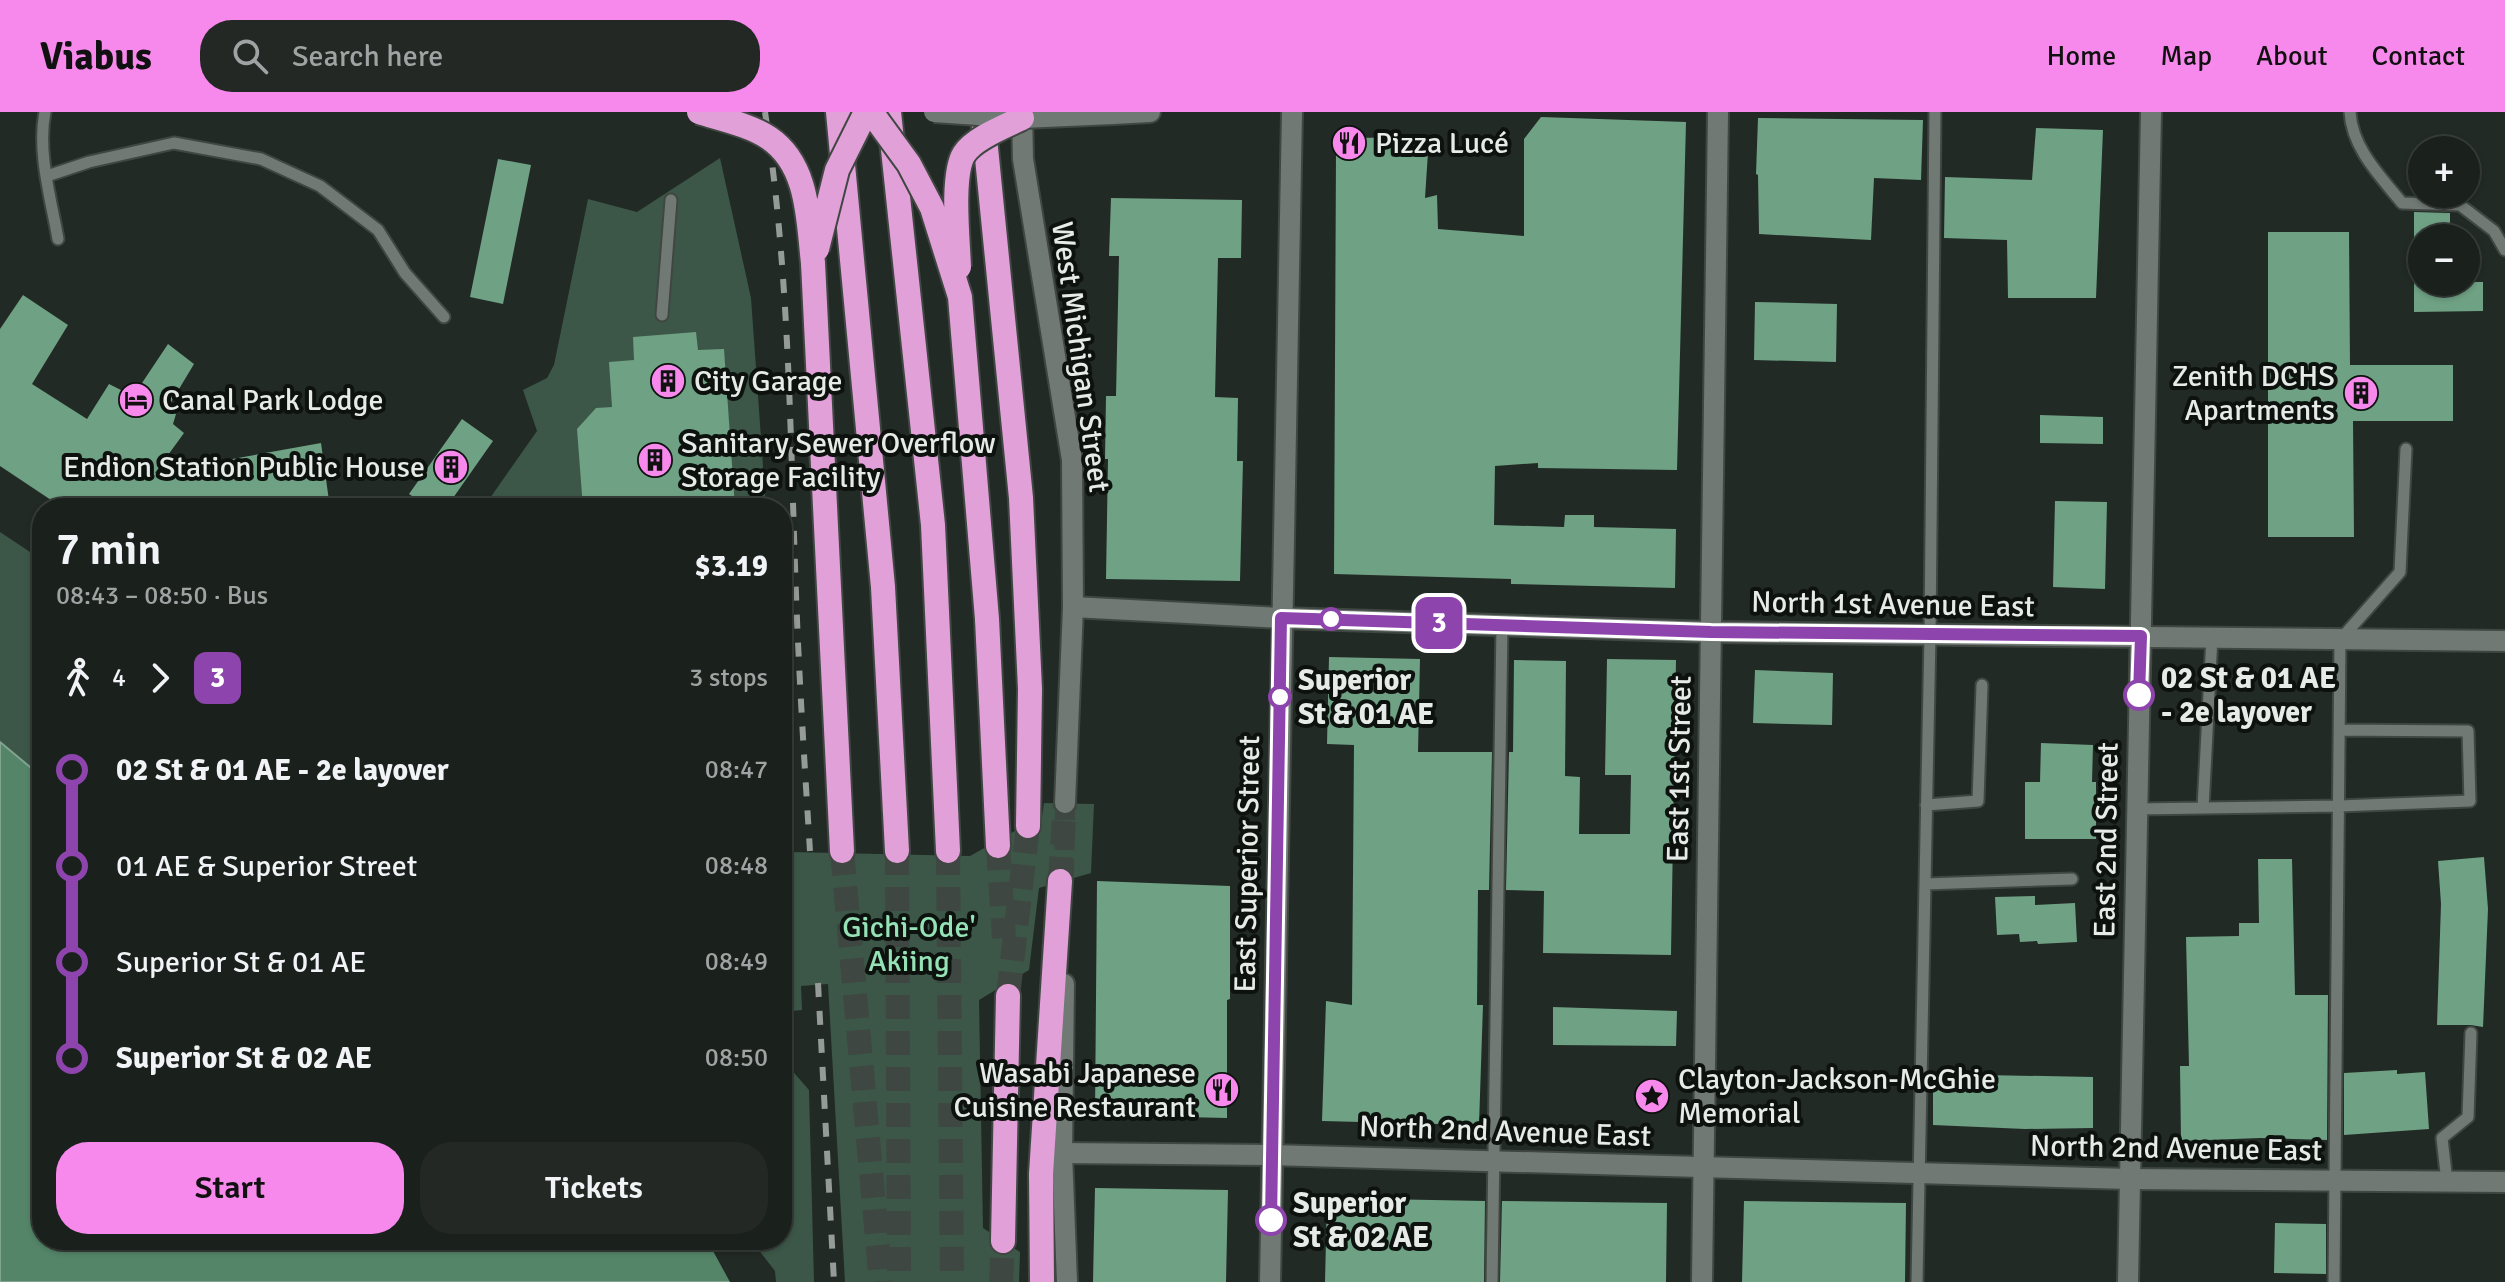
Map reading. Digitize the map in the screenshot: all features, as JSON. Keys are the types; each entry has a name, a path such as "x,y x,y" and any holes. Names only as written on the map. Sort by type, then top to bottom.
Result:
{"highway":[{"path":"699,112 769,138 798,173 805,195 813,263 842,851"},
{"path":"838,112 883,587 897,851"},
{"path":"813,263 837,170 869,112 909,164 932,208 960,297"},
{"path":"889,112 933,525 948,851"},
{"path":"983,112 1021,498 1030,689 1028,826"},
{"path":"998,846 987,619 960,297 957,190 966,151 1022,115"},
{"path":"1042,1282 1041,1174 1062,880"},
{"path":"1003,1241 1008,996"}],"street":[{"path":"926,112 1022,115 1150,112"},
{"name":"East Superior Street","path":"1270,1282 1292,112"},
{"name":"East 1st Street","path":"1702,1282 1718,112"},
{"name":"East 2nd Street","path":"2128,1282 2151,112"},
{"name":"West Michigan Street","path":"1022,115 1023,159 1072,460 1073,607 1065,803"},
{"name":"North 1st Avenue East","path":"1073,607 1281,618 1711,632 2505,641"},
{"path":"1062,880 1062,1153 1067,1282"},
{"name":"North 2nd Avenue East","path":"1062,1153 1271,1155 2128,1179 2505,1182"}],"lane":[{"path":"45,112 43,125 47,176 58,239"},
{"path":"1917,1282 1930,635 1935,112"},
{"path":"2350,112 2351,124 2362,153 2402,203 2460,205 2494,231 2505,250"},
{"path":"47,176 89,162 174,143 261,159 320,186 378,230 405,273 444,317"},
{"path":"662,315 671,200"},
{"path":"2334,1282 2340,640 2400,572 2406,449"},
{"path":"1492,1282 1502,625"},
{"path":"2203,808 2212,637"},
{"path":"1926,805 1978,801 1982,685"},
{"path":"2137,809 2470,801 2468,731 2339,730"},
{"path":"1925,884 2072,879"},
{"path":"2447,1182 2442,1138 2468,1117 2471,1033"}],"green space":[{"path":"720,158 751,298 765,498 490,498 537,431 523,390 547,378 554,365 588,199 637,212"},
{"path":"0,532 32,553 32,769 0,742"},
{"name":"Gichi-Ode' Akiing","path":"1044,803 1094,804 1091,873 1039,888 1029,970 979,1000 983,1228 1020,1252 1019,1282 845,1282 828,984 801,986 802,1010 792,1011 792,852 970,856 1042,816"},
{"path":"792,1070 809,1090 814,1282 772,1282 751,1250 792,1250"}],"shaded area":[{"path":"0,742 32,769 32,1250 751,1250 772,1282 0,1282"}],"pier":[{"path":"712,1250 759,1250 775,1271 776,1282 730,1282"}],"building":[{"path":"1541,117 1686,122 1677,470 1538,468 1538,463 1495,466 1494,525 1564,527 1565,515 1594,515 1594,527 1676,529 1675,588 1511,584 1511,579 1334,574 1336,150 1348,138 1429,137 1425,198 1437,195 1438,229 1524,236 1524,139"},
{"path":"1758,118 1923,120 1921,180 1874,178 1871,240 1759,234 1756,174"},
{"path":"2036,128 2103,130 2096,298 2008,298 2007,240 1944,238 1945,177 2032,180"},
{"path":"498,159 531,165 503,304 470,297"},
{"path":"1111,198 1242,200 1241,258 1218,258 1215,397 1238,398 1237,461 1243,461 1240,581 1106,579 1106,396 1116,396 1119,256 1109,256"},
{"path":"2414,212 2450,213 2450,224 2414,224"},
{"name":"Zenith DCHS Apartments","path":"2268,232 2349,232 2350,365 2453,365 2453,421 2353,421 2354,537 2268,537"},
{"path":"2480,282 2483,282 2483,311 2414,312 2414,296 2480,296"},
{"name":"Canal Park Lodge","path":"23,295 68,325 32,384 87,419 109,384 123,391 130,385 138,389 168,344 194,364 167,409 176,414 173,424 184,433 155,473 321,443 329,498 48,498 0,466 0,329"},
{"path":"1755,302 1837,304 1836,362 1754,360"},
{"name":"Sanitary Sewer Overflow Storage Facility","path":"696,332 698,350 724,349 734,498 582,498 577,429 596,408 612,407 609,362 634,360 633,337"},
{"path":"2040,415 2103,417 2103,444 2040,443"},
{"name":"Endion Station Public House","path":"462,419 493,441 453,498 415,498 409,494"},
{"path":"2055,501 2107,502 2105,589 2053,587"},
{"path":"1329,657 1420,659 1418,752 1492,752 1489,890 1478,890 1477,1005 1483,1005 1479,1125 1322,1121 1326,1001 1352,1005 1354,745 1327,744"},
{"path":"1607,659 1676,660 1671,955 1543,953 1544,891 1506,890 1514,660 1566,661 1565,776 1580,777 1579,834 1630,834 1631,775 1605,775"},
{"path":"1755,670 1833,673 1832,725 1753,723"},
{"path":"2041,743 2093,745 2096,839 2025,839 2025,782 2040,782"},
{"path":"2484,857 2488,909 2483,1027 2437,1025 2441,904 2438,861"},
{"path":"2258,859 2292,859 2295,995 2328,995 2327,1140 2260,1138 2181,1141 2180,1066 2189,1066 2186,937 2239,936 2239,923 2259,923"},
{"path":"1097,881 1230,886 1227,1118 1095,1115"},
{"path":"2035,896 2035,905 2075,903 2077,942 2038,944 2037,941 2020,942 2019,934 1997,935 1995,897"},
{"path":"1553,1007 1677,1011 1676,1046 1553,1045"},
{"path":"2397,1070 2397,1074 2425,1072 2429,1129 2344,1135 2344,1073"},
{"path":"1933,1074 2093,1077 2093,1128 1933,1125"},
{"path":"1095,1188 1228,1190 1226,1282 1093,1282"},
{"path":"1327,1198 1485,1201 1484,1282 1325,1282"},
{"path":"1502,1201 1667,1203 1666,1282 1500,1282"},
{"path":"1744,1201 1906,1203 1905,1282 1742,1282"},
{"path":"2275,1223 2326,1224 2326,1274 2274,1273"}],"tunnel":[{"path":"1064,880 1065,803"},
{"path":"1060,881 1065,803"},
{"path":"1008,996 1028,826"},
{"path":"998,846 1004,938"},
{"path":"842,851 881,1282"},
{"path":"897,851 899,1282"},
{"path":"948,851 952,1282"},
{"path":"1001,1282 1003,1241"}],"railway":[{"path":"765,112 779,225 787,339 810,851"},
{"path":"818,983 834,1282"}],"bus line":[{"name":"3","path":"1271,1220 1281,618 1711,632 2141,636 2139,695"}],"place":[{"name":"Pizza Lucé","path":"1349,143"},
{"name":"City Garage","path":"668,381"},
{"name":"Zenith DCHS Apartments","path":"2361,393"},
{"name":"Canal Park Lodge","path":"136,400"},
{"name":"Sanitary Sewer Overflow Storage Facility","path":"655,460"},
{"name":"Endion Station Public House","path":"451,467"},
{"name":"02 St & 01 AE - 2e layover","path":"2139,695"},
{"name":"Superior St & 01 AE","path":"1280,697"},
{"name":"Wasabi Japanese Cuisine Restaurant","path":"1222,1090"},
{"name":"Clayton-Jackson-McGhie Memorial","path":"1652,1096"},
{"name":"Superior St & 02 AE","path":"1271,1220"}]}
